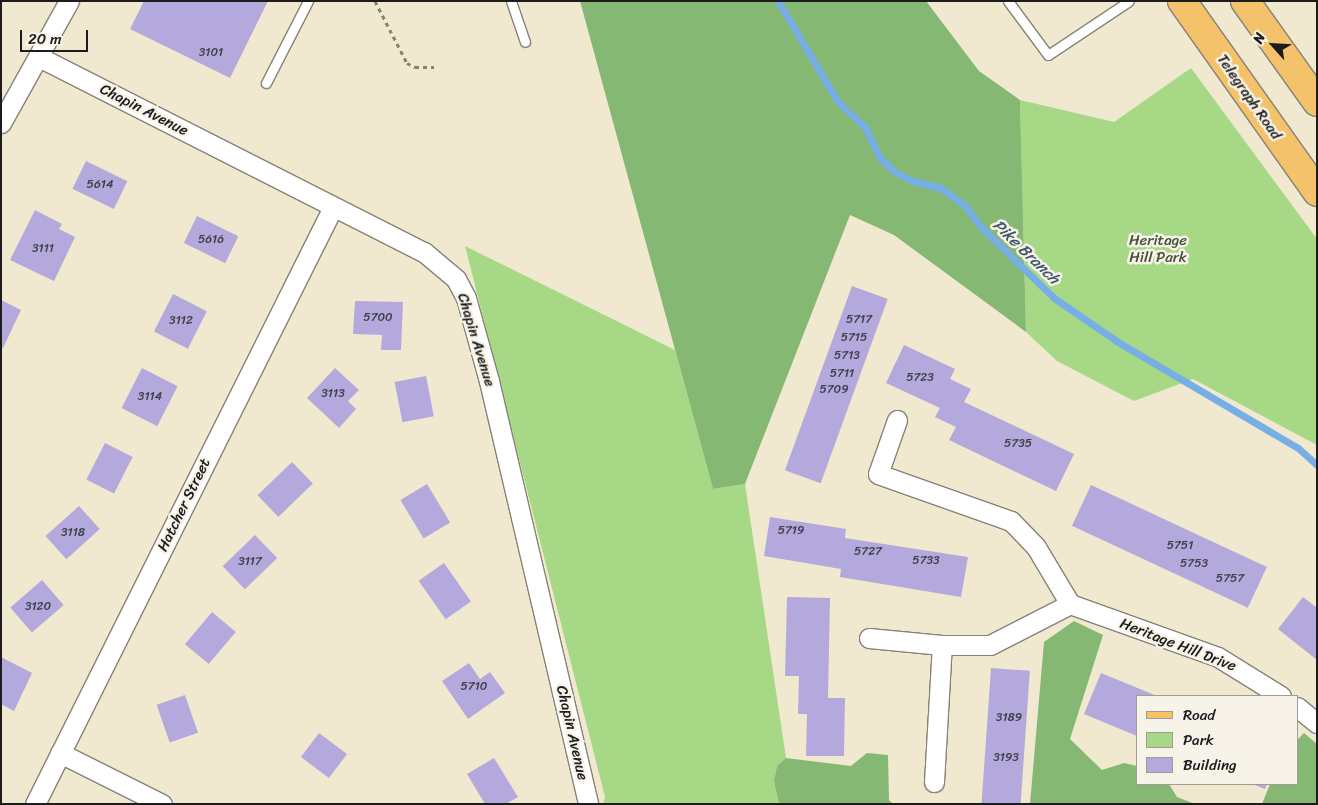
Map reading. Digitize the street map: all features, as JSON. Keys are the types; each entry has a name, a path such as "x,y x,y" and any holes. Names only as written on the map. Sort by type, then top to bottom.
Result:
{"main road":[{"name":"Telegraph Road","path":"1182,1 1317,192"},
{"path":"1245,1 1317,102"}],"street":[{"path":"1,123 69,1"},
{"name":"Chapin Avenue","path":"39,57 424,252 456,280 466,298 489,381 588,804"},
{"name":"Hatcher Street","path":"35,804 333,207"},
{"path":"869,638 942,645 990,644 1070,604 1036,547 1011,521 878,474 897,420"},
{"name":"Heritage Hill Drive","path":"1070,604 1218,657 1279,695"},
{"path":"934,782 942,645"},
{"path":"1298,708 1317,723"},
{"path":"60,753 162,804"}],"lane":[{"path":"266,83 308,1"},
{"path":"510,1 525,42"},
{"path":"1008,1 1048,55 1129,1"}],"path":[{"path":"375,1 407,63 415,67 434,67"}],"green space":[{"path":"580,1 926,1 979,71 1020,100 1026,332 894,235 850,215 745,484 713,489"},
{"name":"Heritage Hill Park","path":"1191,68 1317,239 1317,445 1193,379 1134,401 1057,361 1026,332 1020,100 1114,122"},
{"path":"465,246 675,350 713,489 745,484 786,758 777,766 774,781 779,804 603,804 605,797"},
{"path":"1074,621 1103,635 1070,739 1102,770 1124,763 1136,766 1136,785 1170,785 1177,797 1195,804 1030,804 1044,642"},
{"path":"1304,733 1317,744 1317,804 1262,804 1270,785 1298,785 1298,739"},
{"path":"867,753 888,755 889,800 893,804 779,804 774,781 777,766 786,758 851,766"}],"building":[{"path":"144,1 268,1 230,78 130,29"},
{"path":"86,161 127,181 114,209 72,189"},
{"path":"35,210 62,224 59,229 75,237 54,281 10,260"},
{"path":"197,216 238,236 225,263 184,243"},
{"path":"852,286 888,299 821,483 785,470"},
{"path":"173,294 207,311 188,349 154,331"},
{"path":"1,300 21,310 3,348 1,347"},
{"path":"355,301 403,302 401,350 381,350 382,335 353,334"},
{"path":"904,345 955,369 950,379 971,389 964,402 1074,454 1056,491 949,440 956,427 935,417 940,408 886,383"},
{"path":"142,368 178,386 157,426 122,408"},
{"path":"335,368 359,390 348,401 356,409 339,428 307,398"},
{"path":"426,376 434,416 402,422 395,382"},
{"path":"105,443 133,457 114,494 86,480"},
{"path":"292,462 313,484 278,517 257,495"},
{"path":"427,484 450,523 424,539 400,500"},
{"path":"1091,485 1267,567 1248,608 1072,526"},
{"path":"79,506 100,529 66,559 46,536"},
{"path":"770,517 846,529 845,538 968,557 961,597 840,577 841,569 764,556"},
{"path":"255,535 277,558 245,589 223,566"},
{"path":"444,563 471,602 446,619 419,581"},
{"path":"42,580 64,605 32,632 10,608"},
{"path":"787,597 830,598 828,698 845,698 844,756 806,756 807,714 798,714 799,676 785,676"},
{"path":"1303,597 1317,608 1317,660 1278,629"},
{"path":"212,612 236,632 209,664 185,644"},
{"path":"1,657 32,673 14,711 1,704"},
{"path":"469,663 480,679 490,672 505,693 468,719 442,681"},
{"path":"991,668 1030,671 1021,804 981,804"},
{"path":"1101,673 1155,695 1136,695 1136,736 1084,714"},
{"path":"185,695 198,733 170,743 157,705"},
{"path":"319,733 347,754 329,778 301,757"},
{"path":"494,758 518,797 506,804 485,804 467,774"},
{"path":"1255,785 1267,785 1265,789"}],"waterway":[{"name":"Pike Branch","path":"778,1 838,102 865,127 880,158 895,172 913,181 941,188 964,205 981,227 1054,298 1118,342 1298,448 1317,465"}]}
